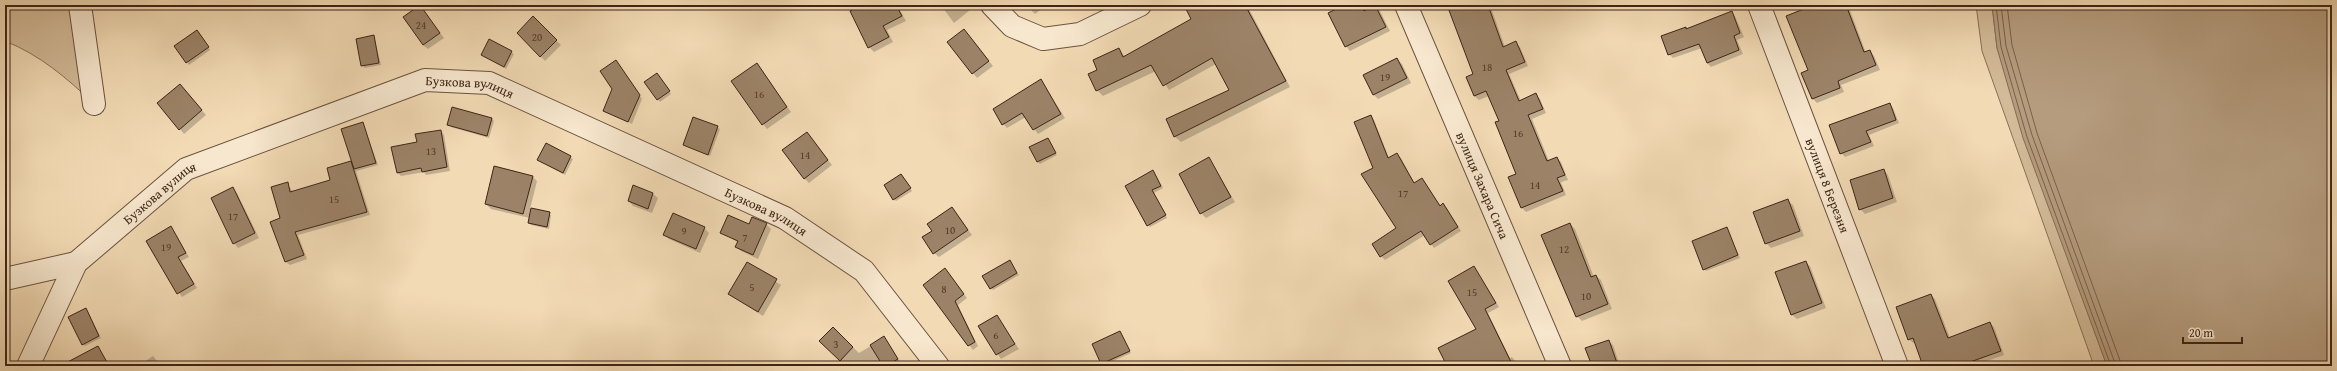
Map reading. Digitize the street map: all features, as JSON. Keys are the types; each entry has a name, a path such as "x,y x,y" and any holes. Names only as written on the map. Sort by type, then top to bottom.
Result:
{"street":[{"path":"80,5 94,104"},
{"path":"992,5 1012,26 1044,39 1080,34 1140,5"},
{"name":"вулиця Захара Сича","path":"1406,5 1560,366"},
{"name":"вулиця 8 Березня","path":"1760,5 1897,366"},
{"name":"Бузкова вулиця","path":"28,366 76,263 186,169 425,80 489,83 785,218 864,271 938,366"},
{"path":"5,279 76,263"}],"shaded area":[{"path":"5,5 80,5 94,104 74,85 41,60 5,41"},
{"path":"1976,5 1992,5 1997,48 2068,258 2107,366 2094,366 1982,51"}],"water":[{"path":"1992,5 2332,5 2332,366 2107,366 2023,138 1997,48"}],"building":[{"path":"420,5 440,33 423,45 403,17"},
{"path":"861,5 896,5 902,16 883,26 889,37 868,48 850,11"},
{"path":"1184,5 1245,5 1286,81 1174,137 1166,119 1229,90 1212,58 1163,86 1151,65 1096,91 1088,74 1097,70 1093,60 1119,48 1123,57 1191,19"},
{"path":"1344,5 1361,5 1364,11 1375,5 1386,27 1345,47 1328,13"},
{"path":"1447,5 1488,5 1503,47 1516,41 1525,62 1506,70 1519,101 1536,93 1543,109 1528,115 1547,161 1557,157 1565,175 1557,178 1563,191 1521,208 1508,177 1516,174 1495,122 1499,121 1486,91 1474,96 1466,77 1473,74"},
{"path":"1814,5 1846,5 1864,52 1870,50 1876,65 1838,81 1840,88 1812,99 1801,73 1808,70 1786,16"},
{"path":"1732,11 1740,33 1734,36 1739,50 1707,63 1699,44 1668,55 1661,36 1686,27 1686,29"},
{"path":"533,16 557,40 540,57 517,33"},
{"path":"964,29 989,61 972,74 947,42"},
{"path":"197,30 209,47 186,63 174,46"},
{"path":"374,35 379,63 361,66 356,39"},
{"path":"489,39 512,51 504,67 481,55"},
{"path":"1397,58 1407,78 1373,95 1363,75"},
{"path":"616,60 640,95 628,122 603,111 612,89 600,71"},
{"path":"757,63 787,107 762,125 731,81"},
{"path":"657,73 670,91 657,100 644,82"},
{"path":"1041,79 1061,114 1033,130 1022,113 1002,125 993,109"},
{"path":"180,84 202,110 179,130 157,103"},
{"path":"1890,103 1896,120 1866,131 1871,142 1840,154 1829,125"},
{"path":"452,107 492,118 487,136 447,125"},
{"path":"1371,115 1388,158 1397,153 1414,183 1422,178 1440,206 1443,203 1458,227 1430,245 1421,231 1380,257 1372,244 1396,228 1361,174 1373,168 1354,122"},
{"path":"693,117 718,126 708,155 683,145"},
{"path":"363,122 376,163 354,169 341,129"},
{"path":"441,130 447,167 422,172 421,168 397,173 391,147 417,142 415,134"},
{"path":"807,132 828,160 804,179 782,150"},
{"path":"1048,138 1056,153 1037,162 1029,147"},
{"path":"546,143 571,156 563,173 537,160"},
{"path":"1209,157 1231,197 1200,214 1179,174"},
{"path":"351,161 367,212 295,232 304,255 285,262 270,222 280,218 271,187 288,182 290,192 330,180 327,168"},
{"path":"494,166 533,176 523,214 485,204"},
{"path":"1884,169 1893,198 1859,210 1850,180"},
{"path":"1153,170 1161,186 1152,190 1166,215 1147,226 1125,186"},
{"path":"901,174 911,188 893,200 884,185"},
{"path":"633,185 653,193 648,209 628,201"},
{"path":"233,187 255,233 233,244 211,198"},
{"path":"1788,199 1800,231 1765,244 1753,212"},
{"path":"952,207 968,230 933,254 922,237 932,231 927,224"},
{"path":"531,208 550,212 547,227 528,223"},
{"path":"673,213 705,227 696,249 663,235"},
{"path":"728,215 749,224 752,217 767,223 753,255 735,247 738,241 720,233"},
{"path":"1570,223 1591,277 1596,275 1608,304 1576,317 1541,235"},
{"path":"171,226 186,253 178,257 194,284 177,294 146,241"},
{"path":"1727,227 1738,255 1703,270 1692,241"},
{"path":"1010,260 1017,273 990,289 982,276"},
{"path":"1806,261 1822,303 1791,315 1775,272"},
{"path":"747,262 777,279 758,312 728,294"},
{"path":"1474,266 1496,303 1485,309 1513,366 1447,366 1438,348 1476,329 1448,281"},
{"path":"945,268 964,294 955,301 975,342 968,346 923,285"},
{"path":"1931,294 1948,338 1990,322 2001,351 1959,366 1923,366 1913,338 1908,340 1896,307"},
{"path":"86,308 99,336 82,345 68,317"},
{"path":"997,315 1015,344 996,355 978,326"},
{"path":"833,327 853,347 840,361 819,341"},
{"path":"1120,331 1130,351 1101,364 1092,344"},
{"path":"884,336 898,359 886,366 883,366 870,345"},
{"path":"1609,340 1618,366 1592,366 1585,348"},
{"path":"98,346 109,366 60,366"}]}
